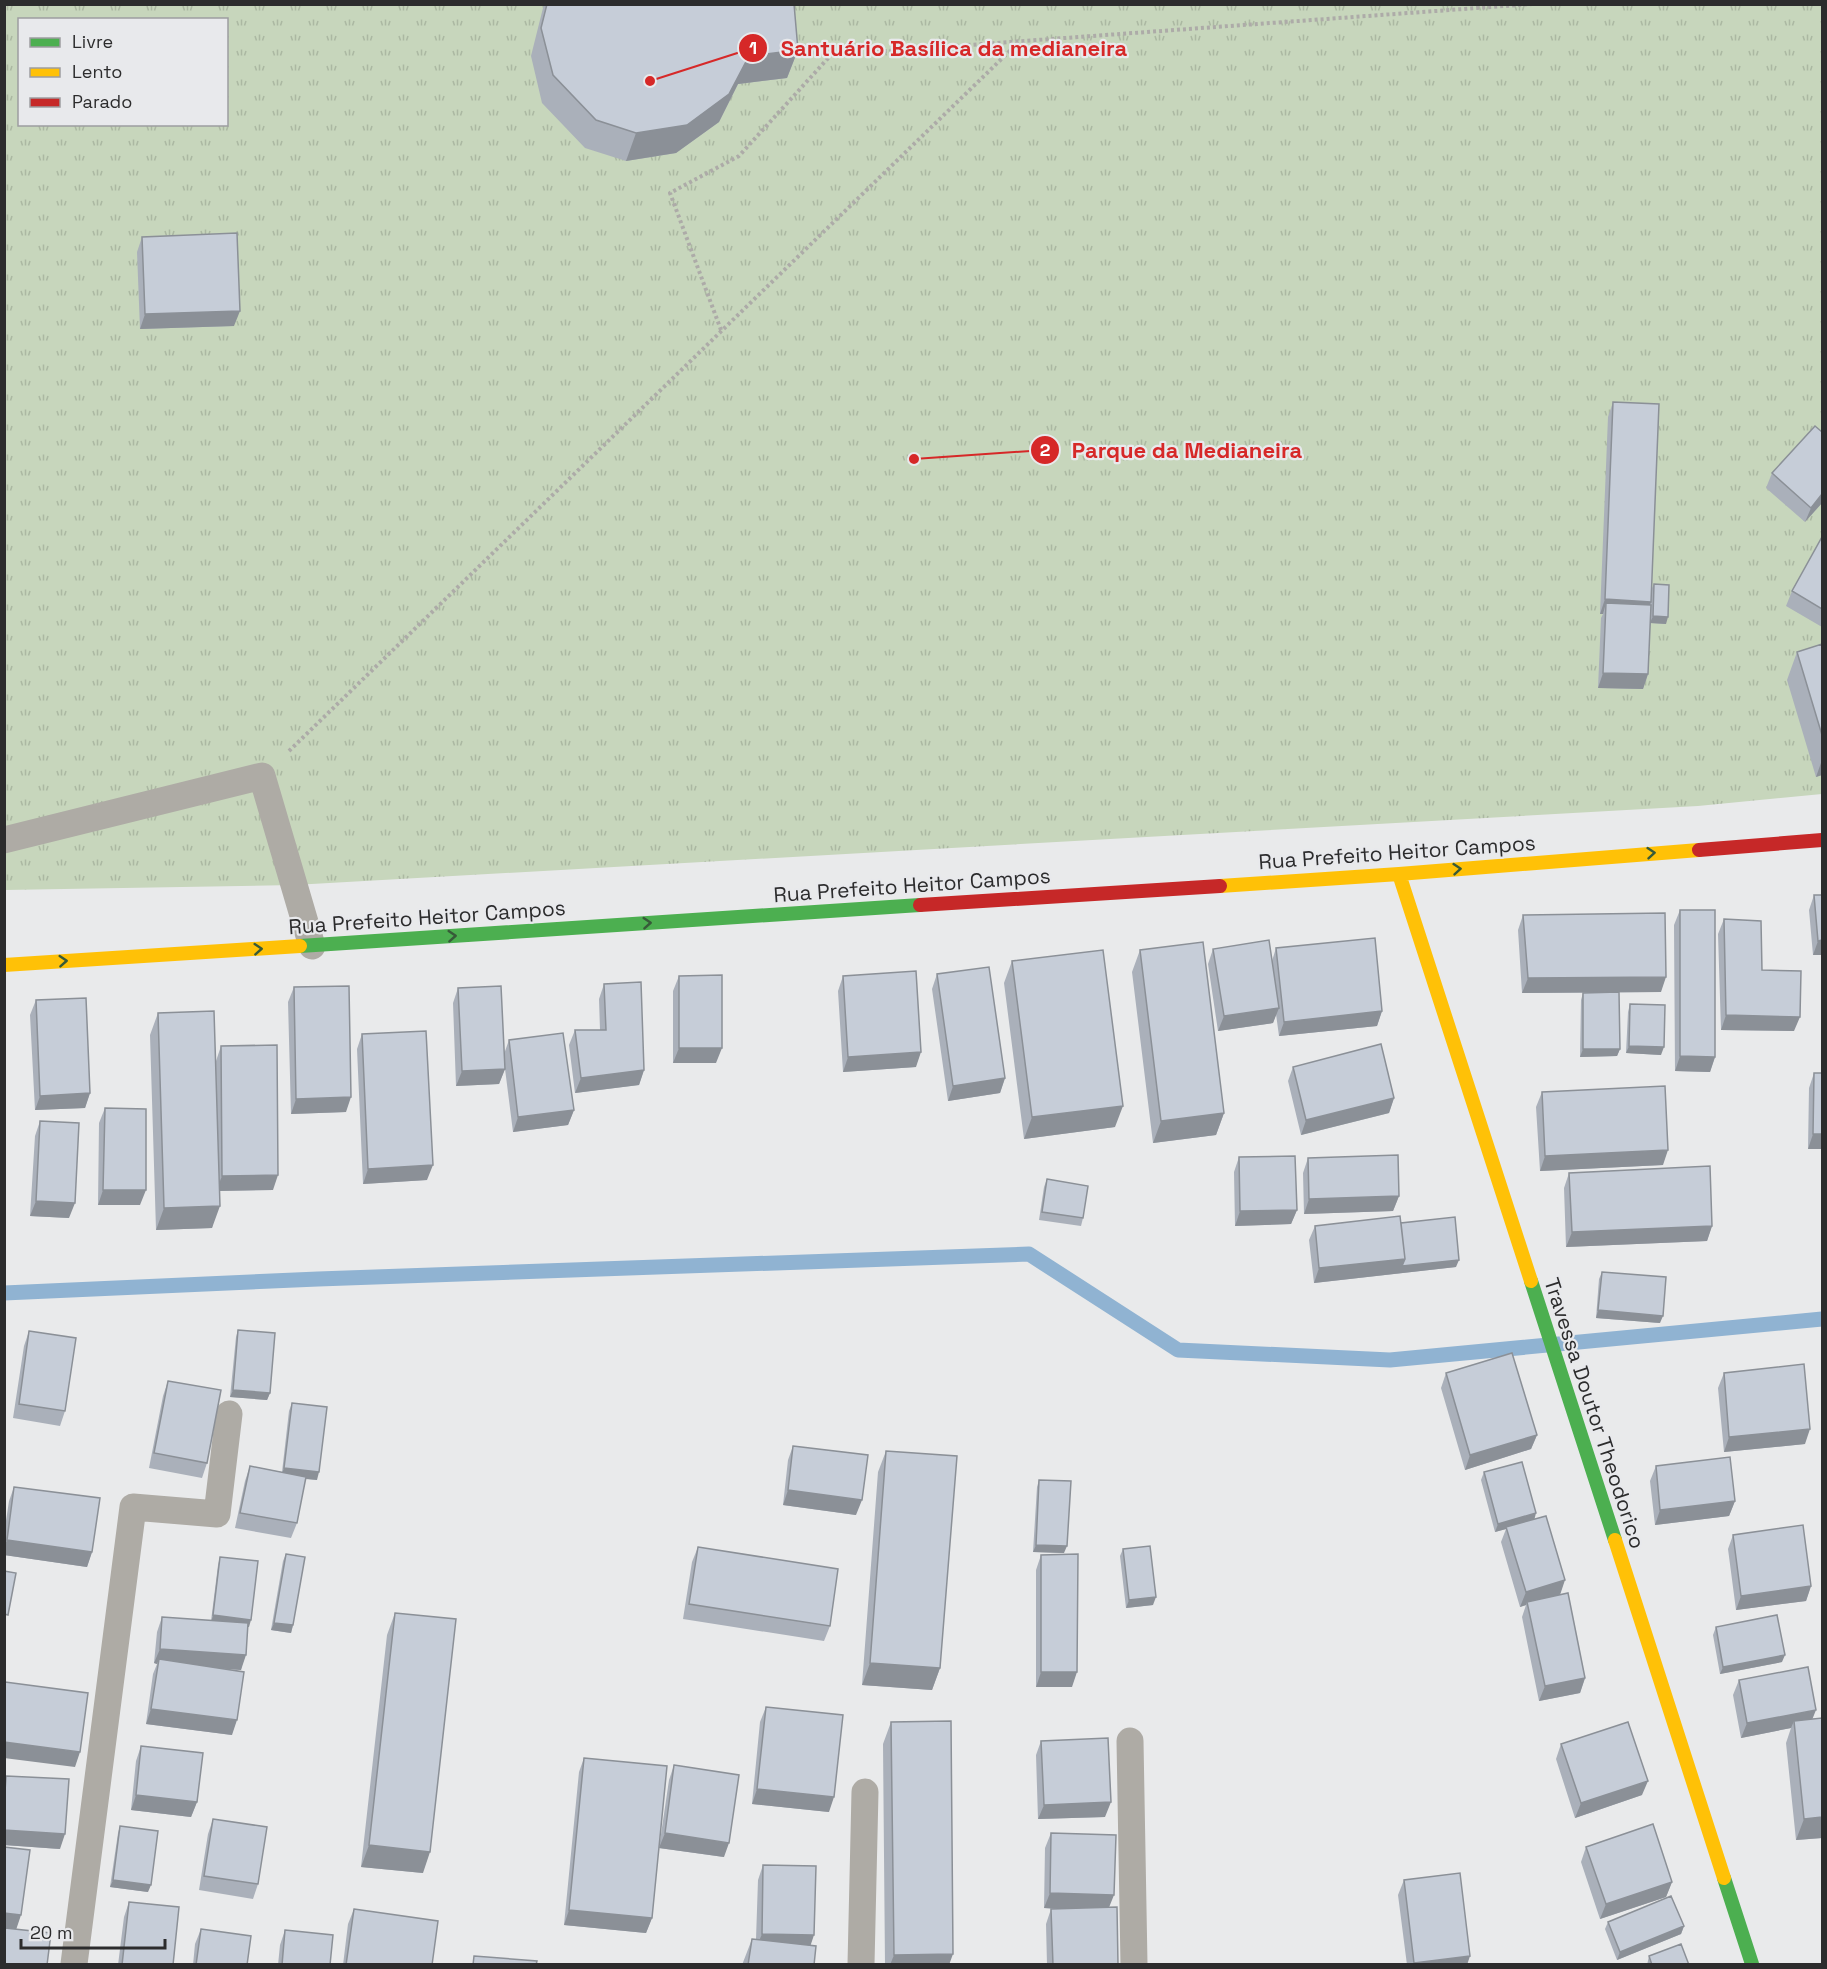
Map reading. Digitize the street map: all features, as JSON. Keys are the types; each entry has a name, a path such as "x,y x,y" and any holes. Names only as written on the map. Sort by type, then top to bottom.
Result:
{"street":[{"name":"Rua Prefeito Heitor Campos","path":"4,965 1399,874 1822,840"},
{"name":"Travessa Doutor Theodorico","path":"1399,874 1752,1965"}],"lane":[{"path":"4,840 262,776 312,945"},
{"path":"74,1965 133,1507 217,1514 229,1414"},
{"path":"1130,1741 1134,1965"},
{"path":"861,1965 865,1792"}],"path":[{"path":"721,330 670,193 739,156 831,55 1532,4"},
{"path":"262,776 1019,42"}],"green space":[{"path":"4,5 1822,5 1822,794 1698,806 294,885 5,890"}],"building":[{"path":"547,4 794,4 798,50 749,56 729,94 687,125 636,133 596,120 553,75 541,28"},
{"path":"237,233 240,311 145,314 142,237"},
{"path":"1613,402 1659,404 1651,602 1605,599"},
{"path":"1815,426 1822,432 1822,494 1811,508 1772,473"},
{"path":"1822,537 1822,609 1792,591"},
{"path":"1654,584 1669,585 1668,617 1653,616"},
{"path":"1606,603 1651,605 1648,674 1603,673"},
{"path":"1822,644 1822,735 1797,652"},
{"path":"1814,895 1822,895 1822,940 1818,941"},
{"path":"1680,910 1715,910 1715,1057 1680,1056"},
{"path":"1665,913 1666,977 1528,978 1523,915"},
{"path":"1724,919 1761,921 1762,970 1801,971 1800,1017 1726,1015"},
{"path":"1375,938 1382,1011 1284,1022 1276,948"},
{"path":"1269,940 1279,1008 1224,1016 1213,949"},
{"path":"1203,942 1224,1113 1161,1121 1140,950"},
{"path":"1103,950 1123,1106 1032,1117 1012,961"},
{"path":"989,967 1005,1078 953,1086 937,974"},
{"path":"916,971 921,1052 848,1057 843,976"},
{"path":"722,975 722,1048 679,1048 679,976"},
{"path":"641,982 644,1070 581,1078 575,1030 606,1030 604,984"},
{"path":"349,986 351,1097 296,1099 294,987"},
{"path":"501,986 505,1069 462,1071 458,988"},
{"path":"1619,992 1620,1049 1583,1049 1583,993"},
{"path":"86,998 90,1093 40,1096 36,1000"},
{"path":"1630,1004 1665,1005 1664,1047 1629,1046"},
{"path":"214,1011 220,1206 164,1208 158,1013"},
{"path":"426,1031 433,1165 368,1169 362,1034"},
{"path":"563,1033 574,1110 518,1117 509,1040"},
{"path":"1381,1044 1394,1098 1306,1120 1293,1067"},
{"path":"277,1045 278,1175 222,1176 221,1046"},
{"path":"1814,1073 1822,1073 1822,1134 1813,1134"},
{"path":"1665,1086 1668,1150 1545,1156 1542,1092"},
{"path":"105,1108 146,1109 146,1190 103,1190"},
{"path":"40,1121 79,1123 75,1203 36,1201"},
{"path":"1398,1155 1399,1196 1309,1199 1308,1158"},
{"path":"1295,1156 1297,1210 1240,1211 1239,1157"},
{"path":"1710,1166 1712,1226 1572,1232 1569,1173"},
{"path":"1047,1179 1088,1186 1083,1218 1042,1212"},
{"path":"1400,1216 1405,1259 1319,1268 1315,1226"},
{"path":"1455,1217 1459,1260 1402,1266 1405,1259 1401,1223"},
{"path":"1602,1272 1666,1277 1663,1316 1598,1310"},
{"path":"238,1330 275,1333 270,1393 233,1390"},
{"path":"29,1331 76,1338 65,1411 19,1404"},
{"path":"1512,1353 1537,1435 1470,1455 1446,1373"},
{"path":"1804,1364 1810,1429 1729,1437 1724,1373"},
{"path":"168,1381 221,1390 207,1463 154,1453"},
{"path":"292,1403 327,1407 319,1472 284,1468"},
{"path":"793,1446 868,1455 862,1500 788,1490"},
{"path":"886,1451 957,1456 940,1668 870,1663"},
{"path":"1730,1457 1735,1501 1660,1510 1656,1466"},
{"path":"1522,1462 1536,1513 1498,1524 1484,1472"},
{"path":"250,1466 306,1477 297,1523 240,1513"},
{"path":"1039,1480 1071,1481 1067,1546 1036,1545"},
{"path":"14,1487 100,1498 92,1552 7,1540"},
{"path":"1546,1516 1565,1580 1526,1592 1506,1527"},
{"path":"1803,1525 1811,1586 1741,1596 1733,1535"},
{"path":"1150,1546 1156,1597 1129,1600 1123,1549"},
{"path":"698,1547 838,1569 830,1626 689,1604"},
{"path":"286,1554 305,1557 293,1625 274,1623"},
{"path":"1078,1554 1077,1672 1041,1672 1041,1555"},
{"path":"220,1557 258,1561 251,1620 213,1615"},
{"path":"4,1571 16,1573 8,1615 4,1614"},
{"path":"1568,1593 1585,1678 1545,1686 1527,1602"},
{"path":"395,1613 456,1619 430,1852 369,1845"},
{"path":"1777,1615 1785,1655 1723,1667 1716,1627"},
{"path":"162,1617 248,1623 246,1655 160,1649"},
{"path":"159,1659 244,1672 237,1720 151,1709"},
{"path":"1808,1667 1816,1710 1747,1723 1739,1680"},
{"path":"5,1682 88,1693 80,1752 4,1742"},
{"path":"766,1707 843,1715 834,1797 757,1789"},
{"path":"1822,1718 1822,1817 1804,1819 1794,1721"},
{"path":"951,1721 953,1954 894,1955 891,1722"},
{"path":"1628,1722 1648,1781 1581,1803 1561,1744"},
{"path":"1108,1738 1111,1802 1044,1805 1041,1741"},
{"path":"141,1746 203,1753 197,1802 136,1795"},
{"path":"584,1758 667,1766 652,1918 569,1910"},
{"path":"674,1765 739,1775 729,1843 665,1833"},
{"path":"6,1776 69,1779 65,1834 4,1830"},
{"path":"213,1819 267,1827 258,1884 204,1876"},
{"path":"1653,1824 1672,1882 1606,1904 1586,1847"},
{"path":"120,1826 158,1831 151,1885 113,1880"},
{"path":"1051,1833 1116,1835 1114,1895 1050,1893"},
{"path":"4,1847 30,1850 21,1915 4,1913"},
{"path":"763,1865 816,1866 814,1935 762,1934"},
{"path":"1460,1873 1470,1956 1414,1963 1404,1880"},
{"path":"1671,1896 1684,1926 1620,1952 1608,1922"},
{"path":"129,1902 179,1907 173,1965 122,1965"},
{"path":"1117,1907 1118,1965 1053,1965 1051,1909"},
{"path":"354,1909 438,1921 432,1965 346,1965"},
{"path":"5,1928 51,1933 47,1965 4,1965"},
{"path":"201,1929 251,1936 247,1965 196,1965"},
{"path":"285,1930 333,1935 330,1965 282,1965"},
{"path":"752,1939 816,1946 814,1965 748,1965"},
{"path":"1681,1944 1689,1965 1652,1965 1649,1956"},
{"path":"474,1956 537,1961 536,1965 473,1965"}],"waterway":[{"path":"4,1293 318,1279 1029,1254 1178,1350 1390,1360 1822,1319"}],"traffic: fast":[{"path":"300,946 920,905"},
{"path":"1531,1281 1615,1540"},
{"path":"1724,1878 1752,1964"}],"traffic: slow":[{"path":"1220,886 1699,850"},
{"path":"1399,874 1531,1281"},
{"path":"4,965 300,946"},
{"path":"1615,1540 1724,1878"}],"traffic: jam":[{"path":"1699,850 1822,840"},
{"path":"920,905 1220,886"}],"place":[{"name":"Santuário Basílica da medianeira","path":"650,81"},
{"name":"Parque da Medianeira","path":"914,459"}]}
